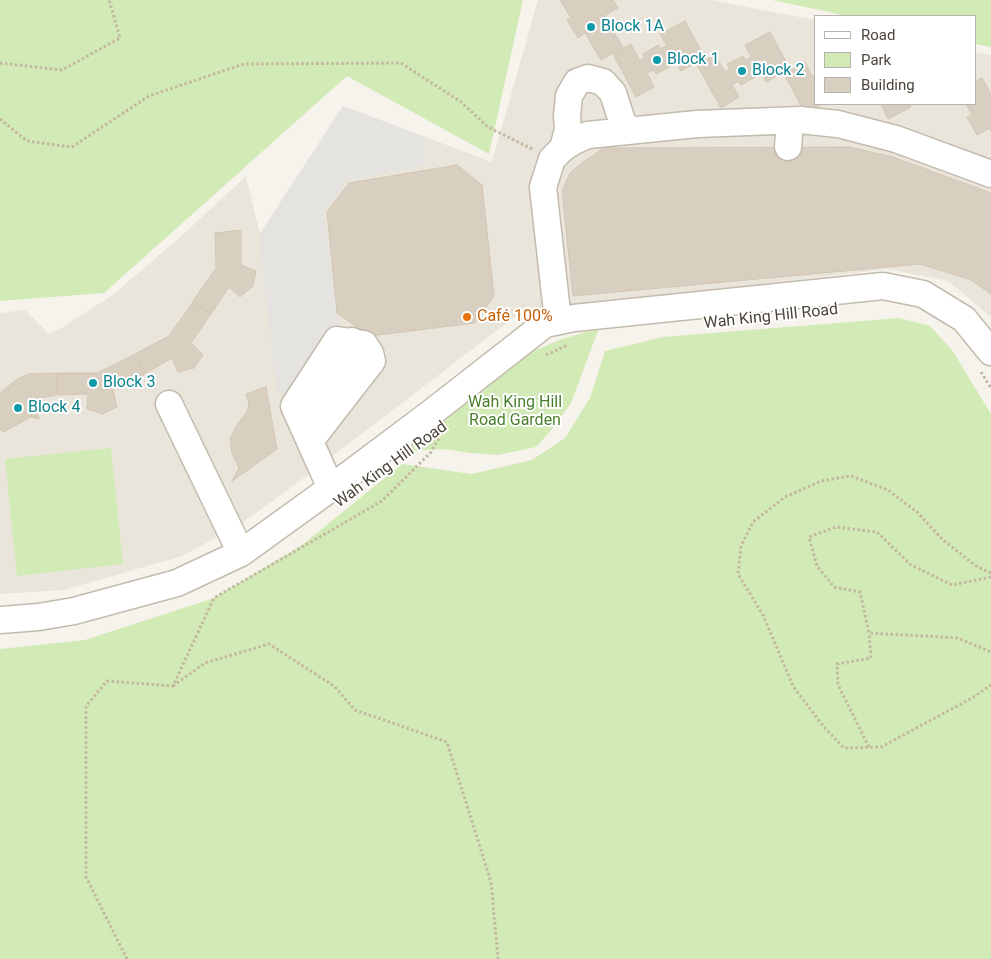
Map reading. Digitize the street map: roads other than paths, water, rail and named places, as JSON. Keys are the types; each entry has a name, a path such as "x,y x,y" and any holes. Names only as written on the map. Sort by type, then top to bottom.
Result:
{"street":[{"path":"558,321 543,187 568,130 569,96 577,82 588,78 603,82 612,93 623,124 634,130"},
{"path":"788,147 790,121"},
{"path":"558,153 574,141 588,135 697,124 790,121 838,124 896,139 991,174"},
{"name":"Wah King Hill Road","path":"0,620 39,617 74,611 177,583 240,553 332,488 545,324 558,321 883,286 923,294 964,319 986,362"},
{"path":"332,488 302,424 353,351 345,341"},
{"path":"169,404 240,553"}],"place":[{"name":"Block 1A","path":"591,27"},
{"name":"Block 1","path":"657,60"},
{"name":"Block 2","path":"742,71"},
{"name":"Café 100%","path":"467,317"},
{"name":"Block 3","path":"93,383"},
{"name":"Block 4","path":"18,408"}],"park label":[{"name":"Wah King Hill Road Garden","path":"515,412"}]}
